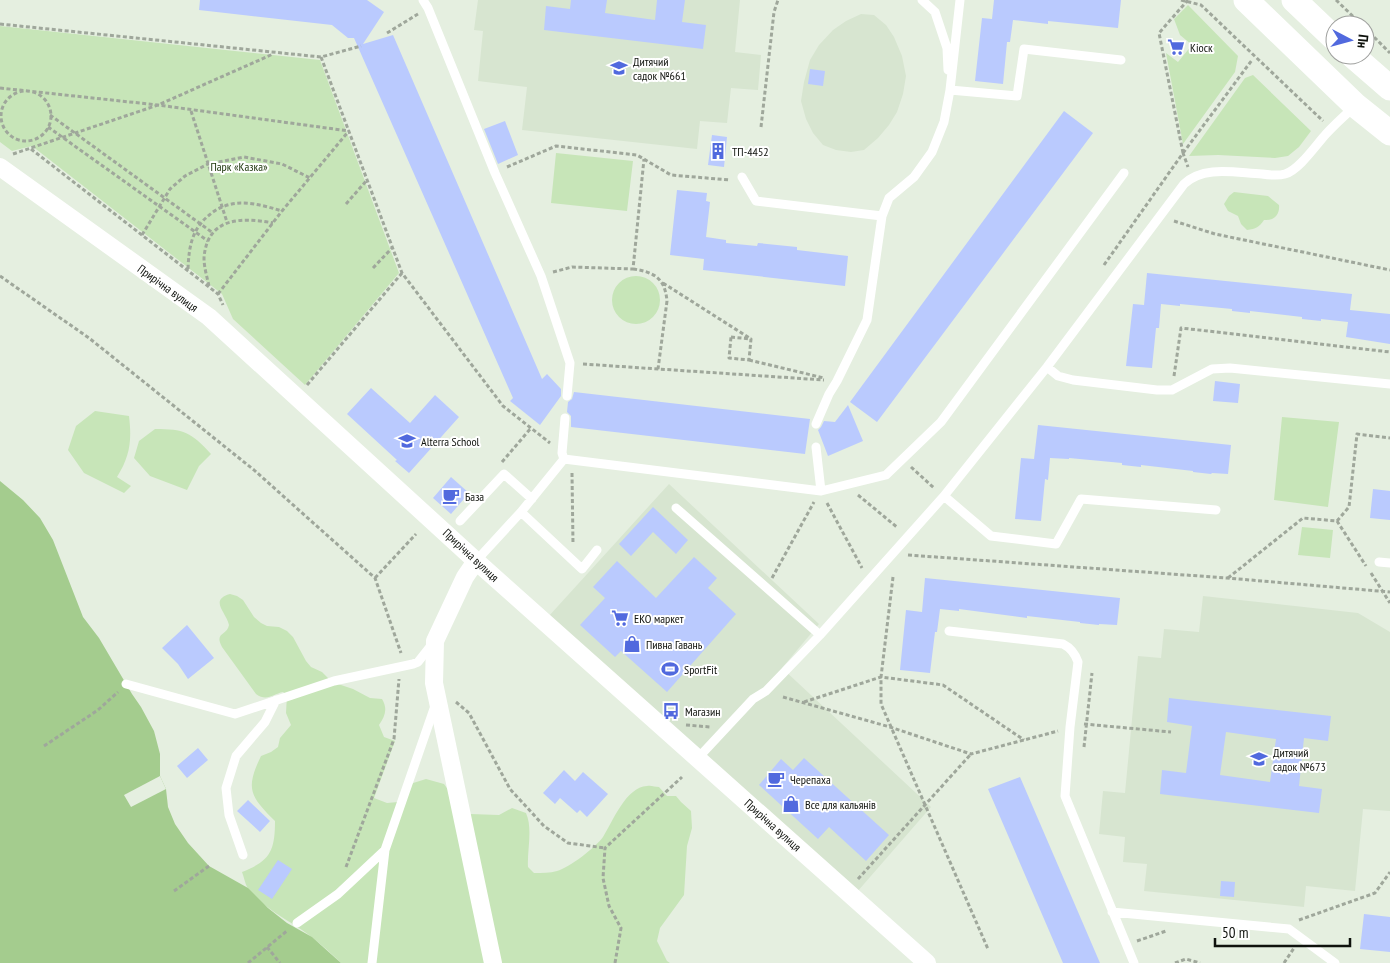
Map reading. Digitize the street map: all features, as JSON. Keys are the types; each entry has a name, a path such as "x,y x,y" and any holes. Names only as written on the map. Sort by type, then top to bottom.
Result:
{"main road":[{"path":"1246,0 1355,105 1390,133"},
{"path":"1294,0 1325,29"},
{"path":"1364,65 1390,88"}],"street":[{"name":"Прирічна вулиця","path":"5,161 209,317 476,561 927,963"},
{"path":"476,561 465,577 435,641 435,692 494,963"}],"lane":[{"path":"922,0 936,12 946,48 950,90"},
{"path":"816,424 829,394 867,320 882,216 889,198 914,177 932,152 944,122 950,90 960,0"},
{"path":"425,4 495,173 541,276 570,363 567,396"},
{"path":"950,90 1017,96 1024,49 1121,60"},
{"path":"698,758 753,700 766,691 820,635 944,496 1047,367 1175,196 1192,177 1211,172 1285,174 1304,159 1331,128 1355,105"},
{"path":"566,457 821,491 886,476 942,422 1124,173"},
{"path":"743,179 756,201 882,216"},
{"path":"1047,367 1058,376 1073,380 1157,390 1172,390 1212,369 1230,368 1390,384"},
{"path":"476,561 521,512 566,457 565,418"},
{"path":"816,447 821,491"},
{"path":"460,521 504,474 532,498"},
{"path":"944,496 991,536 1056,544 1081,499 1216,510"},
{"path":"676,508 820,635"},
{"path":"521,512 582,569 597,550"},
{"path":"1380,562 1390,563"},
{"path":"949,631 1063,644 1076,655 1078,662 1070,727 1065,796 1134,963"},
{"path":"126,684 235,714 334,681 413,664 418,662 435,641"},
{"path":"372,963 385,850 435,692"},
{"path":"243,855 229,815 226,788 236,756 265,722 276,700"},
{"path":"297,923 338,894 385,850"},
{"path":"1112,912 1289,928 1335,963"}],"path":[{"path":"761,127 774,12 778,0"},
{"path":"1181,0 1201,5 1331,128"},
{"path":"1336,0 1352,15"},
{"path":"1187,1 1159,33 1183,154 1252,60"},
{"path":"387,33 425,4"},
{"path":"0,24 321,58 361,46"},
{"path":"1375,38 1390,53"},
{"path":"5,161 30,149 64,138 75,132 158,105 275,53"},
{"path":"321,58 402,273 503,406 566,457 574,561"},
{"path":"0,88 158,105 349,131"},
{"path":"20,90 6,100 0,116 6,132 20,141 36,139 43,134 48,126 50,115 47,103 42,96 34,92"},
{"path":"191,110 227,222"},
{"path":"50,115 213,233"},
{"path":"48,126 208,241"},
{"path":"30,149 218,294 273,223 349,131"},
{"path":"495,173 556,146 637,155 671,175 743,179"},
{"path":"142,235 170,189 185,176 208,164 244,157 282,164 310,178"},
{"path":"633,269 644,159"},
{"path":"346,204 367,180"},
{"path":"188,270 188,257 194,232 204,218 222,206 239,203 260,205 282,212"},
{"path":"209,287 204,259 208,241 213,233 227,222 256,220 273,223"},
{"path":"1174,221 1214,234 1390,270"},
{"path":"373,268 392,248"},
{"path":"541,276 572,267 633,269 648,271 656,276 666,291 667,300 658,369"},
{"path":"304,389 402,273"},
{"path":"0,276 89,338 254,470 375,578 402,654 394,739 338,894"},
{"path":"662,283 751,339"},
{"path":"363,319 368,324"},
{"path":"1172,390 1181,328 1390,352"},
{"path":"751,339 731,337 728,358 749,360 837,381"},
{"path":"749,360 751,339"},
{"path":"570,363 837,381"},
{"path":"500,464 531,428"},
{"path":"1337,521 1349,507 1357,434 1390,438"},
{"path":"903,459 934,487 928,494"},
{"path":"846,485 898,528 892,534"},
{"path":"821,491 862,568"},
{"path":"767,588 821,491"},
{"path":"1227,578 1303,518 1337,521"},
{"path":"1337,521 1390,603"},
{"path":"375,578 416,534"},
{"path":"892,554 1227,578 1390,592"},
{"path":"856,575 868,561"},
{"path":"893,577 881,677 881,704 988,949"},
{"path":"402,654 413,664"},
{"path":"1083,750 1092,673"},
{"path":"804,703 881,677 943,685 1024,740"},
{"path":"44,746 98,710 126,684"},
{"path":"435,692 469,713 510,789 544,826 568,843 605,848"},
{"path":"783,697 890,727 972,754"},
{"path":"855,882 972,754 1086,723 1171,732"},
{"path":"678,725 719,728"},
{"path":"615,963 621,928 609,906 603,878 605,848 682,777"},
{"path":"174,891 209,866"},
{"path":"1295,921 1375,894 1390,872"},
{"path":"1123,912 1136,941"},
{"path":"248,963 297,923"},
{"path":"1284,963 1295,946"},
{"path":"267,947 280,963"},
{"path":"254,958 258,963"},
{"path":"1175,963 1186,958 1200,963"}],"shaded area":[{"name":"Дитячий садок №661","path":"478,0 740,0 735,52 761,55 758,90 731,88 727,123 700,121 697,149 522,130 527,87 478,81 483,31 474,30"},
{"path":"861,14 874,15 886,25 894,37 902,56 906,76 897,112 889,125 864,150 851,152 836,150 823,145 813,133 806,119 801,101 810,60 819,45 833,30"},
{"path":"0,481 23,500 40,518 53,540 83,617 99,638 154,731 160,754 160,776 166,789 168,807 175,824 188,843 209,866 248,888 268,908 287,923 312,937 341,963 0,963"},
{"path":"669,484 819,624 782,668 931,807 857,892 548,617"},
{"name":"Дитячий садок №673","path":"1203,596 1358,613 1390,632 1390,811 1363,809 1355,891 1306,886 1304,907 1144,891 1147,864 1123,862 1125,837 1099,834 1103,791 1125,793 1138,656 1161,658 1164,629 1199,632"}],"green space":[{"path":"1188,5 1238,56 1235,72 1183,144 1166,53 1178,62 1192,45 1180,35 1174,19"},
{"name":"Парк «Казка»","path":"0,26 320,60 399,273 305,385 233,319 222,294 32,146 12,151 0,142"},
{"path":"1253,75 1311,131 1299,147 1288,156 1275,158 1218,155 1189,156 1245,78"},
{"path":"556,153 633,161 627,211 551,203"},
{"path":"1234,192 1268,196 1279,205 1277,214 1271,219 1264,220 1257,227 1247,230 1241,224 1238,216 1228,211 1224,204"},
{"path":"636,276 645,278 653,283 658,291 660,300 658,309 653,317 645,322 636,324 627,322 619,317 614,309 612,300 614,291 619,283 627,278"},
{"path":"95,411 129,416 129,448 125,462 117,477 131,486 124,493 84,473 68,450 76,426"},
{"path":"1282,417 1339,422 1328,507 1274,500"},
{"path":"155,429 186,433 198,441 211,454 199,466 187,490 150,476 134,458 139,441"},
{"path":"1302,527 1333,530 1330,558 1298,555"},
{"path":"230,594 243,600 254,617 261,623 287,631 293,637 311,667 322,672 332,682 353,689 370,698 382,699 385,712 379,725 384,737 395,741 374,798 387,803 398,802 410,784 426,779 444,784 454,798 470,814 499,815 512,808 526,813 529,826 528,867 534,873 552,872 562,869 589,851 603,837 626,798 639,788 659,787 667,796 676,796 691,811 692,828 687,846 684,895 660,928 657,941 667,961 670,963 341,963 308,934 263,903 247,887 242,872 265,859 274,840 275,821 255,798 252,784 253,777 261,756 278,747 280,738 291,725 286,713 287,695 283,692 270,697 256,694 222,647 219,639 229,625 220,607 220,603 224,597"}],"pier":[{"path":"160,776 166,789 131,807 124,795"}],"building":[{"path":"200,0 367,0 384,12 363,44 393,35 542,379 547,374 561,389 561,396 540,425 510,401 513,398 354,38 348,38 332,25 199,10"},
{"path":"571,0 607,0 605,13 655,20 657,0 685,0 682,22 706,25 703,49 544,30 546,6 570,9"},
{"path":"994,0 1121,0 1118,28 1048,21 1048,24 1013,20 1010,42 1007,42 1003,84 975,81 982,18 992,19"},
{"path":"810,69 825,71 823,86 808,84"},
{"path":"1064,111 1093,133 877,422 850,402"},
{"path":"505,121 518,155 498,164 484,129"},
{"name":"ТП-4452","path":"712,135 727,137 724,167 708,165"},
{"path":"677,190 707,193 706,201 710,202 706,237 726,240 726,243 757,246 758,243 797,247 797,250 848,256 845,286 703,270 704,259 670,255"},
{"path":"1147,273 1352,294 1350,310 1390,314 1390,344 1346,337 1348,322 1302,319 1302,317 1250,311 1250,313 1232,311 1232,309 1161,304 1159,328 1156,328 1152,368 1126,366 1133,304 1144,305"},
{"path":"1215,381 1240,384 1238,403 1213,401"},
{"name":"Alterra School","path":"371,388 410,423 435,395 459,417 409,473 347,414"},
{"path":"574,392 810,419 805,454 571,427 571,416 567,412 568,402 572,399"},
{"path":"848,405 863,441 828,456 818,430 824,421 835,422"},
{"path":"1038,425 1231,445 1228,474 1211,474 1141,465 1141,467 1122,465 1122,463 1069,458 1050,458 1048,480 1045,479 1041,521 1015,519 1021,458 1034,459"},
{"name":"База","path":"451,477 469,493 451,514 433,498"},
{"path":"1373,489 1390,491 1390,520 1370,518"},
{"path":"653,507 688,540 676,554 653,532 631,556 619,544"},
{"path":"694,557 717,578 708,588 736,614 667,692 621,651 615,657 580,625 605,598 593,587 617,561 656,598"},
{"path":"925,578 1120,598 1117,625 1099,625 1027,616 1027,618 959,609 959,611 940,609 930,673 900,670 906,610 922,612"},
{"path":"187,625 214,658 188,679 178,664 162,648"},
{"path":"1169,698 1331,716 1328,741 1304,738 1299,786 1322,789 1319,813 1160,794 1162,770 1186,773 1192,726 1167,722","holes":["1226,732 1276,739 1270,782 1220,775"]},
{"path":"198,748 208,760 187,778 177,766"},
{"path":"804,758 889,835 866,861 829,827 818,839 759,785 781,759 793,770"},
{"path":"564,770 575,781 583,772 608,794 587,817 580,810 577,813 560,798 555,804 543,793"},
{"path":"1020,777 1100,963 1063,963 988,789"},
{"path":"248,800 270,821 260,832 237,811"},
{"path":"278,860 292,869 272,899 258,890"},
{"path":"1221,881 1235,882 1234,897 1220,896"},
{"path":"1364,914 1390,917 1390,952 1360,949"}],"place":[{"name":"Кіоск","path":"1176,47"},
{"name":"Дитячий садок №661","path":"619,68"},
{"name":"ТП-4452","path":"718,151"},
{"name":"Alterra School","path":"407,441"},
{"name":"База","path":"451,496"},
{"name":"ЕКО маркет","path":"620,618"},
{"name":"Пивна Гавань","path":"632,644"},
{"name":"SportFit","path":"670,669"},
{"name":"Магазин","path":"671,711"},
{"name":"Дитячий садок №673","path":"1259,759"},
{"name":"Черепаха","path":"776,779"},
{"name":"Все для кальянів","path":"791,804"}]}
